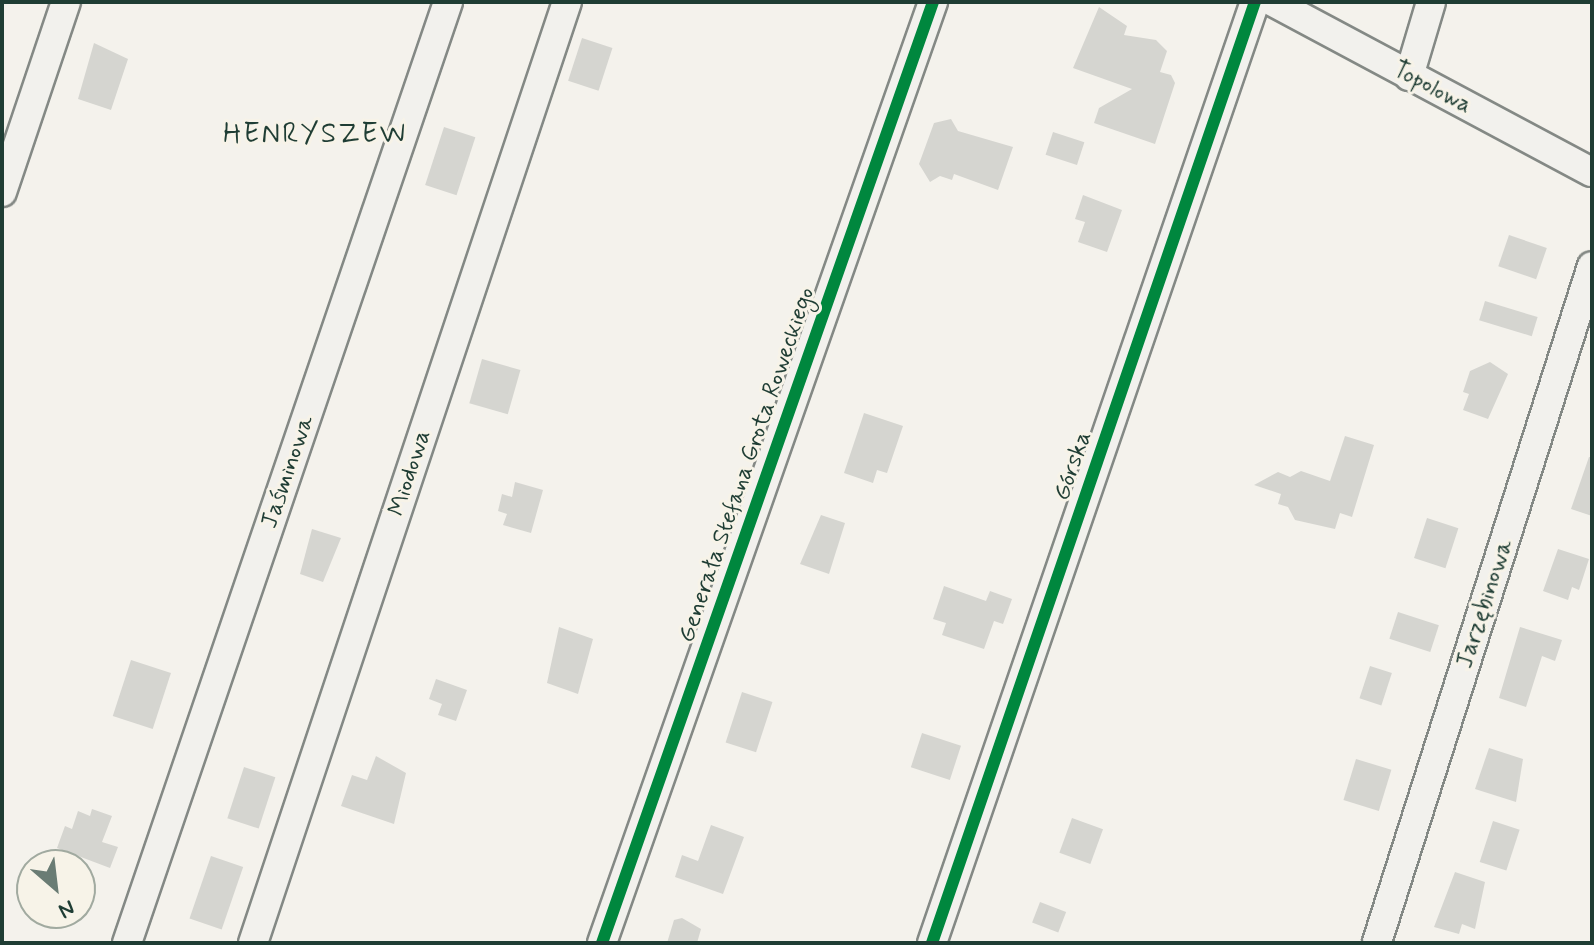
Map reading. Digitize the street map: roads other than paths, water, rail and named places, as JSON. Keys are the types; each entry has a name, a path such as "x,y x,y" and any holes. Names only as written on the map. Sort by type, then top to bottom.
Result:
{"street":[{"path":"2,192 66,2"},
{"name":"Jaśminowa","path":"127,943 448,2"},
{"name":"Miodowa","path":"253,943 567,2"},
{"name":"Generała Stefana Grota Roweckiego","path":"602,943 933,2"},
{"name":"Górska","path":"932,943 1255,2"},
{"name":"Topolowa","path":"1273,2 1592,172"},
{"path":"1409,76 1431,2"},
{"name":"Jarzębinowa","path":"1377,942 1592,266"}],"district":[{"name":"HENRYSZEW","path":"315,135"}]}
